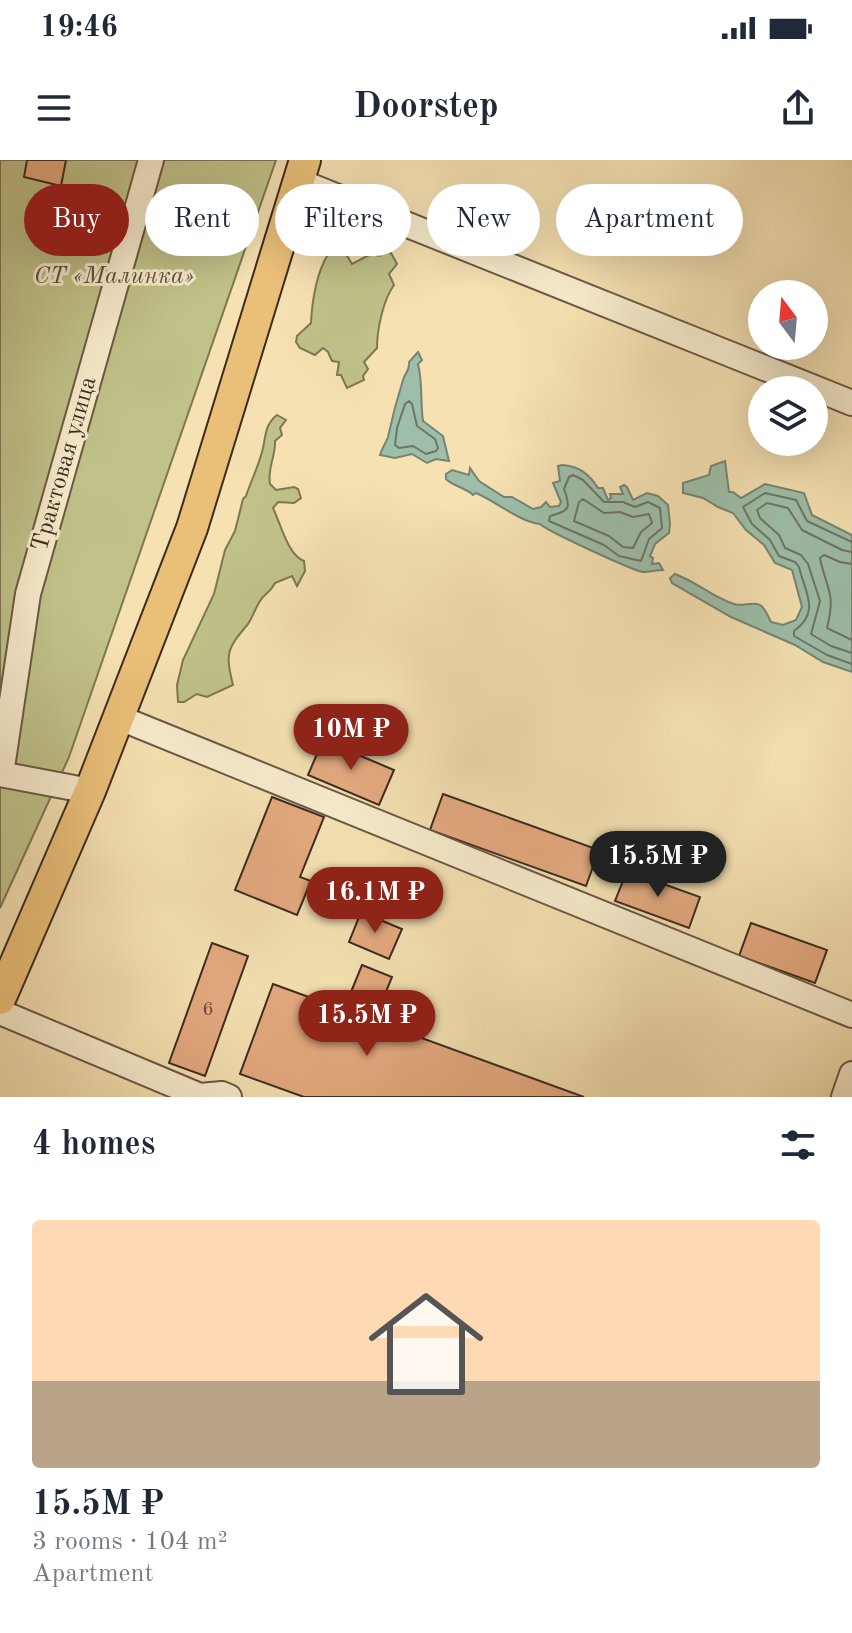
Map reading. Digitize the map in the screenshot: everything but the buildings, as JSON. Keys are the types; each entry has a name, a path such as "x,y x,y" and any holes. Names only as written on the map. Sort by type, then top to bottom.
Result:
{"main road":[{"path":"0,999 120,718 192,528 303,165"}],"street":[{"name":"Трактовая улица","path":"90,791 0,774 28,594 151,160"},
{"path":"303,165 852,403"},
{"path":"120,718 852,1015"},
{"path":"0,1012 200,1096 222,1094 229,1097"},
{"path":"844,1097 852,1074"}],"green space":[{"name":"CТ «Малинка»","path":"0,160 276,160 259,209 259,184 145,184 145,256 243,256 69,757 0,908"},
{"path":"347,256 352,264 367,256 393,256 397,264 389,274 394,285 381,315 377,348 364,362 368,369 364,380 347,388 341,375 337,375 339,362 332,361 328,352 323,348 315,355 300,348 296,342 297,336 311,323 316,285 326,257"},
{"path":"277,415 286,420 280,428 282,435 275,441 270,484 276,490 294,487 301,498 294,503 278,502 273,508 289,546 304,561 305,571 297,586 292,576 275,583 236,639 229,658 233,685 207,697 197,694 178,702 177,685 183,660 214,594 225,550 235,531 268,427"}],"water":[{"path":"418,352 422,360 418,364 423,421 443,436 449,461 436,459 427,463 412,454 395,458 380,455 409,362"},
{"path":"725,461 729,492 741,498 765,484 804,493 812,515 852,535 852,672 823,662 795,645 731,617 672,583 670,578 675,574 734,604 760,605 771,622 783,625 796,620 802,607 792,570 775,563 764,545 746,530 733,513 703,498 683,493 683,483 709,475 711,466"},
{"path":"558,466 583,472 598,488 603,488 608,500 610,494 623,494 620,487 624,485 633,500 647,493 658,496 668,505 669,533 655,544 650,556 653,558 652,564 659,563 663,570 643,572 624,565 540,524 516,516 446,479 446,474 452,470 469,475 470,468 479,481 504,497 512,497 533,509 546,502 550,507 559,506 561,502 553,483 560,481"}]}
